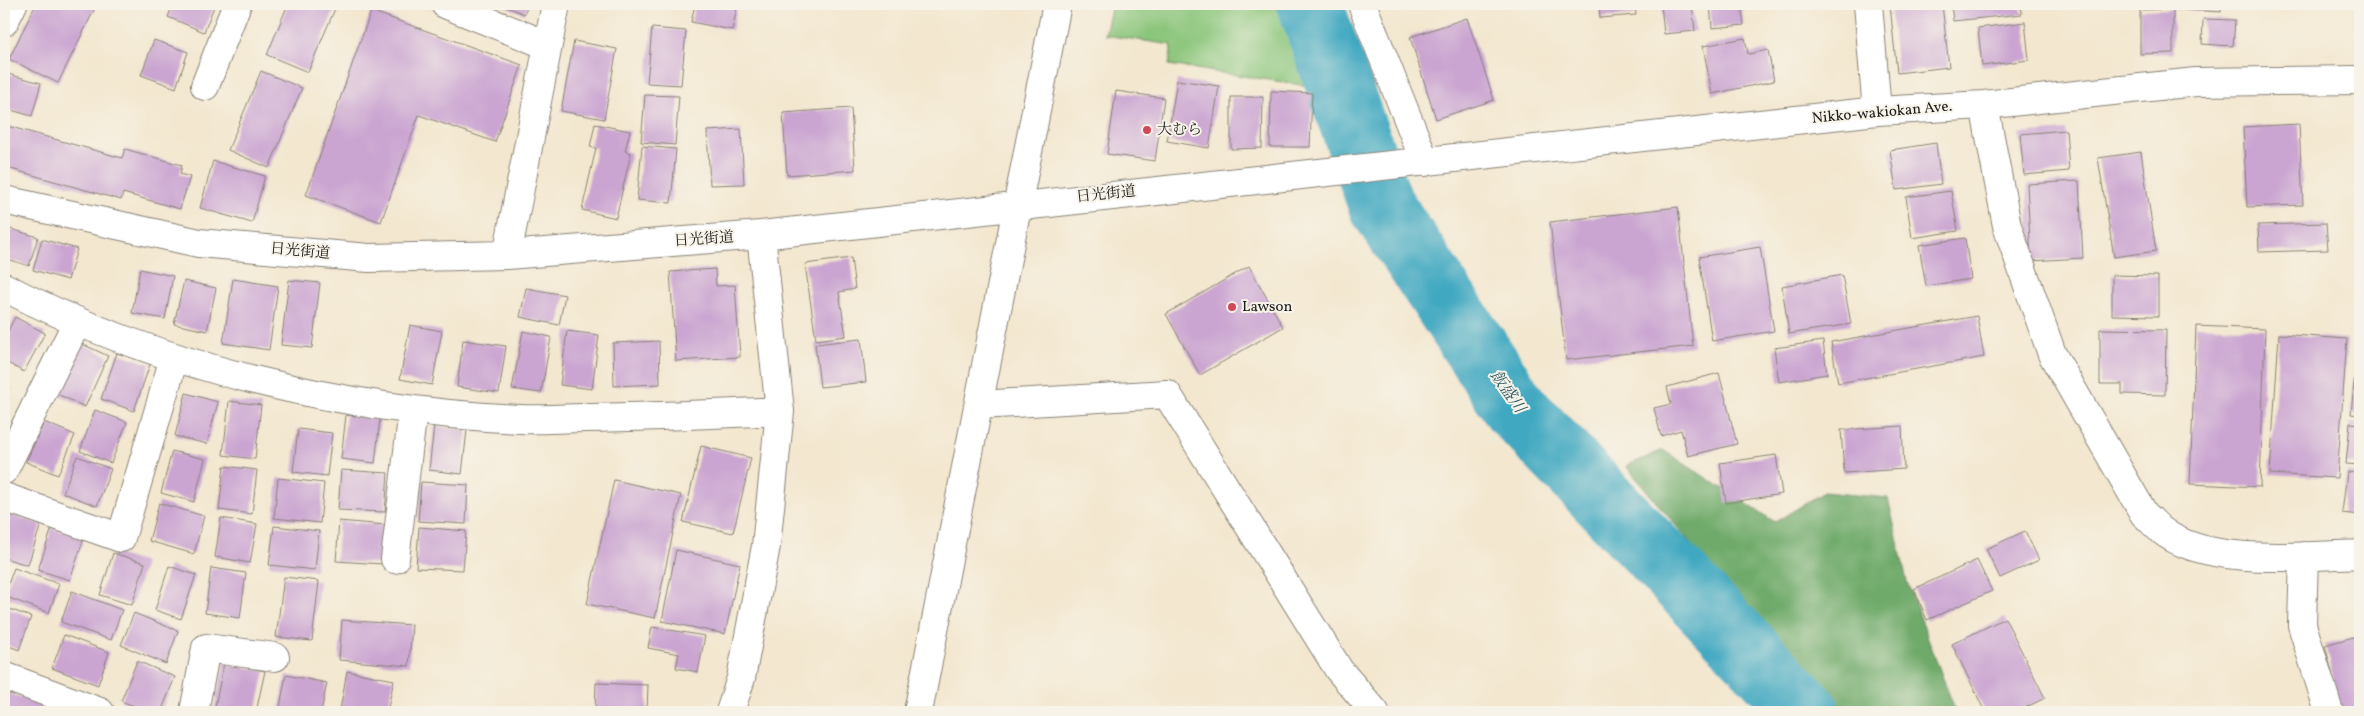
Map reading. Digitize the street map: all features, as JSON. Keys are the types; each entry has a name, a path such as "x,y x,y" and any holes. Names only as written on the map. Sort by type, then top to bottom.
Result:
{"street":[{"path":"4,22 13,4"},
{"path":"205,86 237,4"},
{"path":"445,4 547,45"},
{"path":"507,255 556,4"},
{"path":"1362,4 1415,162"},
{"path":"1868,4 1878,111"},
{"path":"918,712 1018,205 1050,6"},
{"name":"Nikko-wakiokan Ave.","path":"1415,162 1878,111 1984,106 2196,82 2360,80"},
{"path":"1984,106 2007,226 2052,354 2144,514 2162,531 2194,547 2226,555 2304,556 2360,554"},
{"name":"日光街道","path":"4,200 198,243 369,258 507,255 761,235 1415,162"},
{"path":"730,712 741,678 766,546 780,411 761,235"},
{"path":"4,288 77,322 174,358 272,385 413,410 520,419 651,417 780,411"},
{"path":"4,470 77,322"},
{"path":"4,497 121,538 174,358"},
{"path":"979,405 1167,394 1339,670 1375,712"},
{"path":"395,559 413,410"},
{"path":"2304,556 2302,625 2329,712"},
{"path":"194,712 206,648 275,657"},
{"path":"4,676 100,712"}],"green space":[{"path":"1112,4 1277,4 1309,86 1169,65 1172,45 1105,35"},
{"path":"1663,450 1775,522 1824,492 1888,498 1907,582 1955,710 1959,712 1832,712 1626,466"}],"building":[{"path":"36,4 97,4 58,83 9,59"},
{"path":"173,4 215,4 204,32 168,17"},
{"path":"288,4 337,4 308,72 267,55"},
{"path":"500,4 529,4 524,14"},
{"path":"695,4 738,4 732,30 691,22"},
{"path":"1599,4 1635,4 1636,15 1600,18"},
{"path":"1661,4 1692,4 1695,31 1664,34"},
{"path":"1710,4 1741,4 1744,25 1712,28"},
{"path":"1942,4 1949,67 1897,73 1890,5"},
{"path":"1951,4 2021,4 2022,14 1953,21"},
{"path":"2172,4 2221,4 2221,12 2173,9"},
{"path":"2173,9 2173,53 2140,54 2140,10"},
{"path":"371,11 522,65 495,142 419,115 381,222 306,195"},
{"path":"1467,18 1494,100 1436,119 1410,37"},
{"path":"2203,19 2235,20 2233,46 2202,44"},
{"path":"2025,22 2029,60 1982,66 1978,28"},
{"path":"652,28 686,31 681,85 647,83"},
{"path":"1745,38 1748,54 1768,50 1774,81 1712,94 1703,46"},
{"path":"154,40 188,52 176,88 141,75"},
{"path":"574,41 617,49 604,119 561,111"},
{"path":"261,71 302,88 269,168 228,150"},
{"path":"4,73 41,83 32,116 4,108"},
{"path":"1177,80 1219,86 1209,148 1167,141"},
{"path":"1116,91 1164,98 1155,161 1107,154"},
{"path":"1271,91 1312,93 1310,147 1270,147"},
{"path":"645,95 679,96 675,145 641,142"},
{"path":"1231,97 1263,97 1262,148 1231,149"},
{"path":"851,108 855,170 787,175 783,113"},
{"path":"595,124 630,131 625,151 631,153 616,218 582,210 596,148 590,147"},
{"path":"2299,124 2303,205 2247,207 2243,127"},
{"path":"4,125 122,158 125,149 182,165 180,174 190,177 180,209 123,193 121,200 4,167"},
{"path":"741,129 744,184 710,185 707,131"},
{"path":"2066,130 2069,171 2024,175 2020,134"},
{"path":"1936,143 1941,184 1896,190 1890,150"},
{"path":"642,146 676,149 671,203 637,200"},
{"path":"2141,152 2156,251 2114,257 2098,158"},
{"path":"213,161 265,176 252,223 200,208"},
{"path":"2079,181 2083,258 2031,261 2027,184"},
{"path":"1951,191 1958,231 1912,238 1906,197"},
{"path":"1678,207 1693,346 1566,360 1550,222"},
{"path":"2326,223 2328,250 2259,252 2258,225"},
{"path":"4,227 38,237 29,266 4,258"},
{"path":"1965,238 1971,279 1926,286 1919,245"},
{"path":"42,239 77,249 68,280 33,270"},
{"path":"1760,247 1774,331 1712,341 1699,257"},
{"path":"851,258 855,289 839,292 846,336 816,340 805,264"},
{"path":"1249,266 1283,327 1200,375 1166,314"},
{"path":"140,269 173,276 165,319 132,313"},
{"path":"715,269 716,286 735,285 740,357 676,361 670,272"},
{"path":"1842,275 1851,324 1789,334 1782,286"},
{"path":"2112,275 2158,276 2158,316 2112,315"},
{"path":"233,279 278,286 269,350 223,343"},
{"path":"289,280 320,283 312,348 281,345"},
{"path":"184,281 216,288 207,331 174,324"},
{"path":"526,288 565,295 559,325 520,317"},
{"path":"1977,316 1984,357 1838,383 1831,342"},
{"path":"15,317 45,333 24,372 4,361 4,339"},
{"path":"410,325 442,331 432,385 400,379"},
{"path":"2196,326 2265,329 2260,487 2190,484"},
{"path":"2100,329 2166,330 2165,395 2122,394 2122,384 2100,384"},
{"path":"523,331 551,337 541,393 512,389"},
{"path":"567,331 599,335 592,389 560,385"},
{"path":"2279,334 2347,339 2337,478 2270,474"},
{"path":"861,339 866,382 820,387 815,344"},
{"path":"463,340 506,346 499,393 457,387"},
{"path":"659,341 660,384 614,386 613,343"},
{"path":"1823,341 1827,374 1779,382 1774,348"},
{"path":"78,342 108,356 85,407 55,393"},
{"path":"2359,345 2360,369 2357,369"},
{"path":"117,353 150,364 134,411 101,399"},
{"path":"1719,373 1737,444 1688,456 1681,430 1661,436 1654,408 1671,404 1667,387"},
{"path":"2355,373 2360,374 2360,415 2351,414"},
{"path":"4,383 10,386 4,398"},
{"path":"186,393 218,402 207,444 175,436"},
{"path":"229,401 261,405 255,459 223,455"},
{"path":"95,410 127,422 111,463 80,451"},
{"path":"346,415 380,419 375,463 341,459"},
{"path":"44,422 75,435 58,475 26,462"},
{"path":"2350,423 2360,424 2360,465 2346,464"},
{"path":"434,426 467,430 462,474 429,470"},
{"path":"1902,426 1904,469 1844,473 1841,430"},
{"path":"298,429 332,433 327,476 293,472"},
{"path":"701,446 751,458 733,533 683,522"},
{"path":"172,451 205,459 194,502 161,493"},
{"path":"1776,455 1782,494 1726,503 1720,463"},
{"path":"77,456 111,469 97,506 63,493"},
{"path":"224,466 257,470 252,514 219,510"},
{"path":"341,470 388,473 385,512 338,510"},
{"path":"2347,472 2360,473 2360,515 2342,513"},
{"path":"278,478 324,483 320,523 274,518"},
{"path":"614,480 681,495 655,618 587,604"},
{"path":"421,482 468,485 466,524 418,521"},
{"path":"159,503 204,516 194,554 149,541"},
{"path":"9,514 41,524 28,565 4,558 4,531"},
{"path":"221,518 257,524 250,563 215,557"},
{"path":"339,521 385,525 383,564 336,561"},
{"path":"274,526 319,531 315,570 269,565"},
{"path":"419,527 466,531 463,570 416,568"},
{"path":"52,528 84,538 70,580 38,570"},
{"path":"2025,531 2039,560 2000,578 1986,549"},
{"path":"676,550 740,564 725,634 662,621"},
{"path":"113,553 145,563 132,605 100,595"},
{"path":"1977,560 1992,591 1927,620 1914,589"},
{"path":"169,566 196,575 181,619 155,610"},
{"path":"14,568 59,584 49,613 4,596"},
{"path":"211,568 246,573 240,618 205,613"},
{"path":"284,577 319,581 312,641 276,637"},
{"path":"72,591 122,610 111,640 61,622"},
{"path":"4,607 31,617 19,650 4,644"},
{"path":"134,613 178,631 166,664 121,645"},
{"path":"2005,618 2045,698 2016,712 1985,712 1952,644"},
{"path":"342,620 412,625 409,666 339,660"},
{"path":"652,627 705,636 698,672 676,668 679,654 648,648"},
{"path":"64,635 109,652 98,685 52,668"},
{"path":"2360,635 2360,712 2342,712 2325,645"},
{"path":"137,661 175,677 161,712 150,712 121,701"},
{"path":"224,663 265,671 256,712 214,711"},
{"path":"347,671 394,680 387,712 340,710"},
{"path":"286,675 327,683 321,712 279,712"},
{"path":"596,683 648,685 647,712 595,712"},
{"path":"6,693 44,703 42,712 4,712"}],"waterway":[{"name":"飯盛川","path":"1310,4 1381,205 1516,409 1807,712"}],"place":[{"name":"大むら","path":"1147,130"},
{"name":"Lawson","path":"1232,307"}]}
